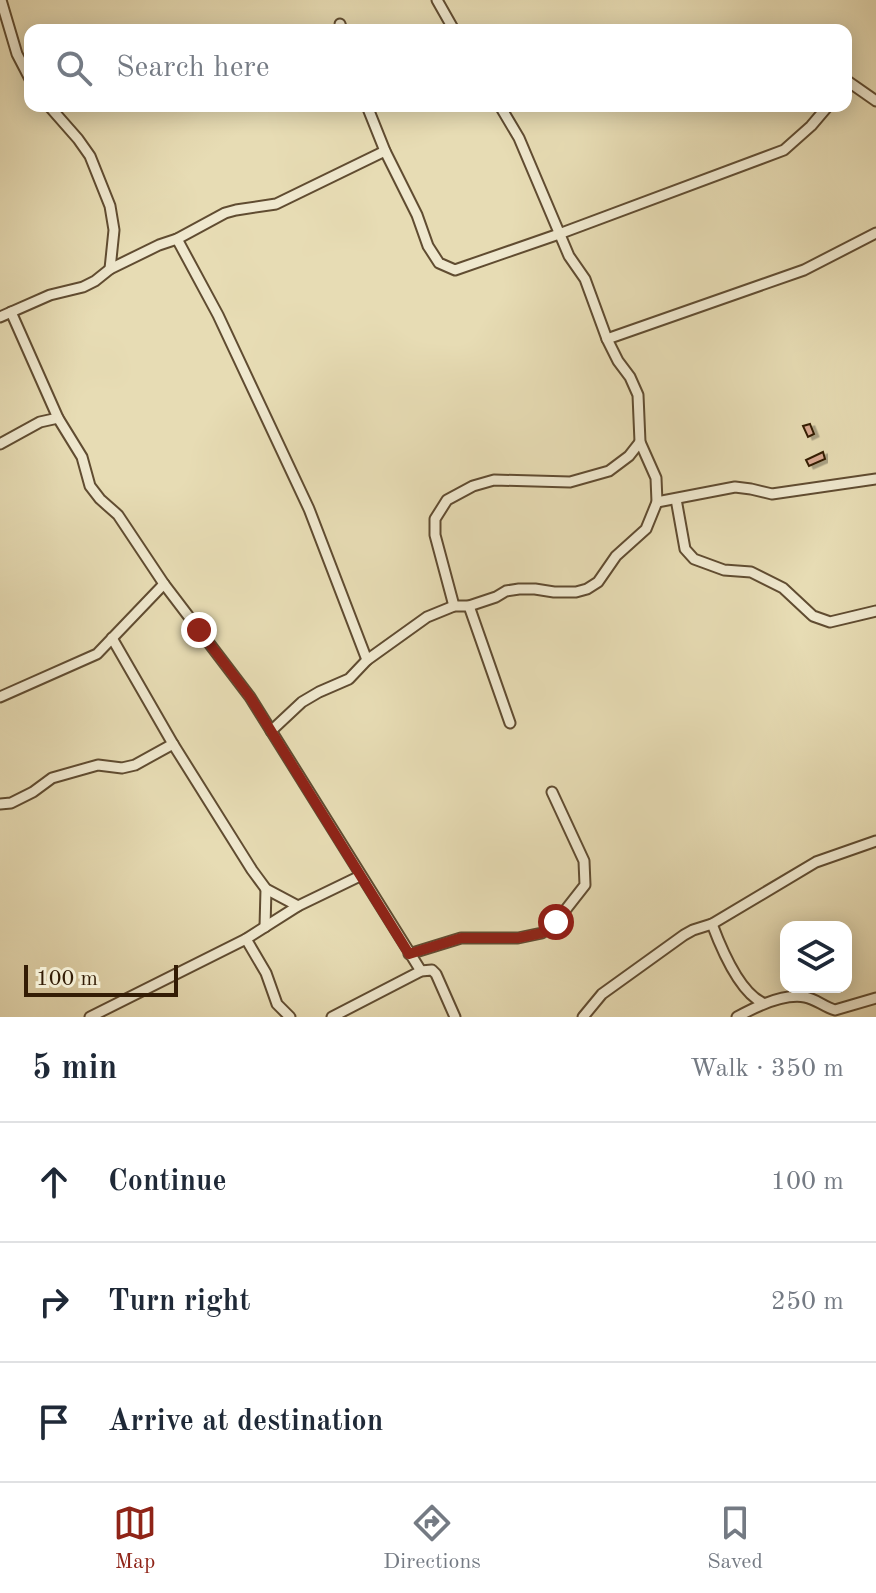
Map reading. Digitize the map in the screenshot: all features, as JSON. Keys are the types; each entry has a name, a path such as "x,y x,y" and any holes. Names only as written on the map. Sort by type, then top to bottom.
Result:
{"street":[{"path":"1,0 24,67"},
{"path":"437,0 451,24"},
{"path":"852,86 876,101"},
{"path":"54,112 90,156 110,206 114,230 110,269"},
{"path":"369,112 428,246 439,263 455,270 784,150 823,112"},
{"path":"271,731 302,702 349,679 367,660 427,617 454,606 469,606 506,591 535,589 576,592 587,589 598,582 616,556 646,529 657,502 656,478 640,442 638,395 607,339 585,279 569,256 519,138 504,112"},
{"path":"0,317 50,295 83,287 110,269 225,213 276,204 385,151"},
{"path":"607,339 804,270 876,233"},
{"path":"177,239 218,315 309,509 367,660"},
{"path":"11,312 58,418 82,457 90,486 118,515 164,584 250,697 421,971"},
{"path":"0,444 40,422 58,418"},
{"path":"454,606 435,535 435,519 447,500 473,486 494,480 570,482 609,471 629,456 640,442"},
{"path":"657,502 735,487 772,494 876,479"},
{"path":"676,499 685,549 694,559 724,570 751,572 783,588 813,616 830,622 876,611"},
{"path":"0,697 97,654 164,584"},
{"path":"469,606 510,723"},
{"path":"112,638 173,744 266,889 298,906"},
{"path":"0,804 11,803 33,792 52,778 98,765 122,768 135,765 173,744"},
{"path":"409,954 461,938 518,938 542,933 556,922 585,885 584,861 552,792"},
{"path":"583,1017 602,994 693,930 712,924 816,862 876,841"},
{"path":"90,1017 246,939 298,906 360,876"},
{"path":"265,927 266,889"},
{"path":"712,924 726,960 757,1000 763,1003"},
{"path":"246,939 266,973 277,1004 290,1017"},
{"path":"332,1017 421,971 432,970 455,1017"},
{"path":"737,1017 763,1003 802,996 835,1010 876,998"}],"building":[{"path":"810,424 814,434 808,437 803,426"},
{"path":"823,452 825,459 809,466 806,460"}],"route":[{"path":"199,630 250,697 409,954 461,938 518,938 542,933 556,922"}]}
